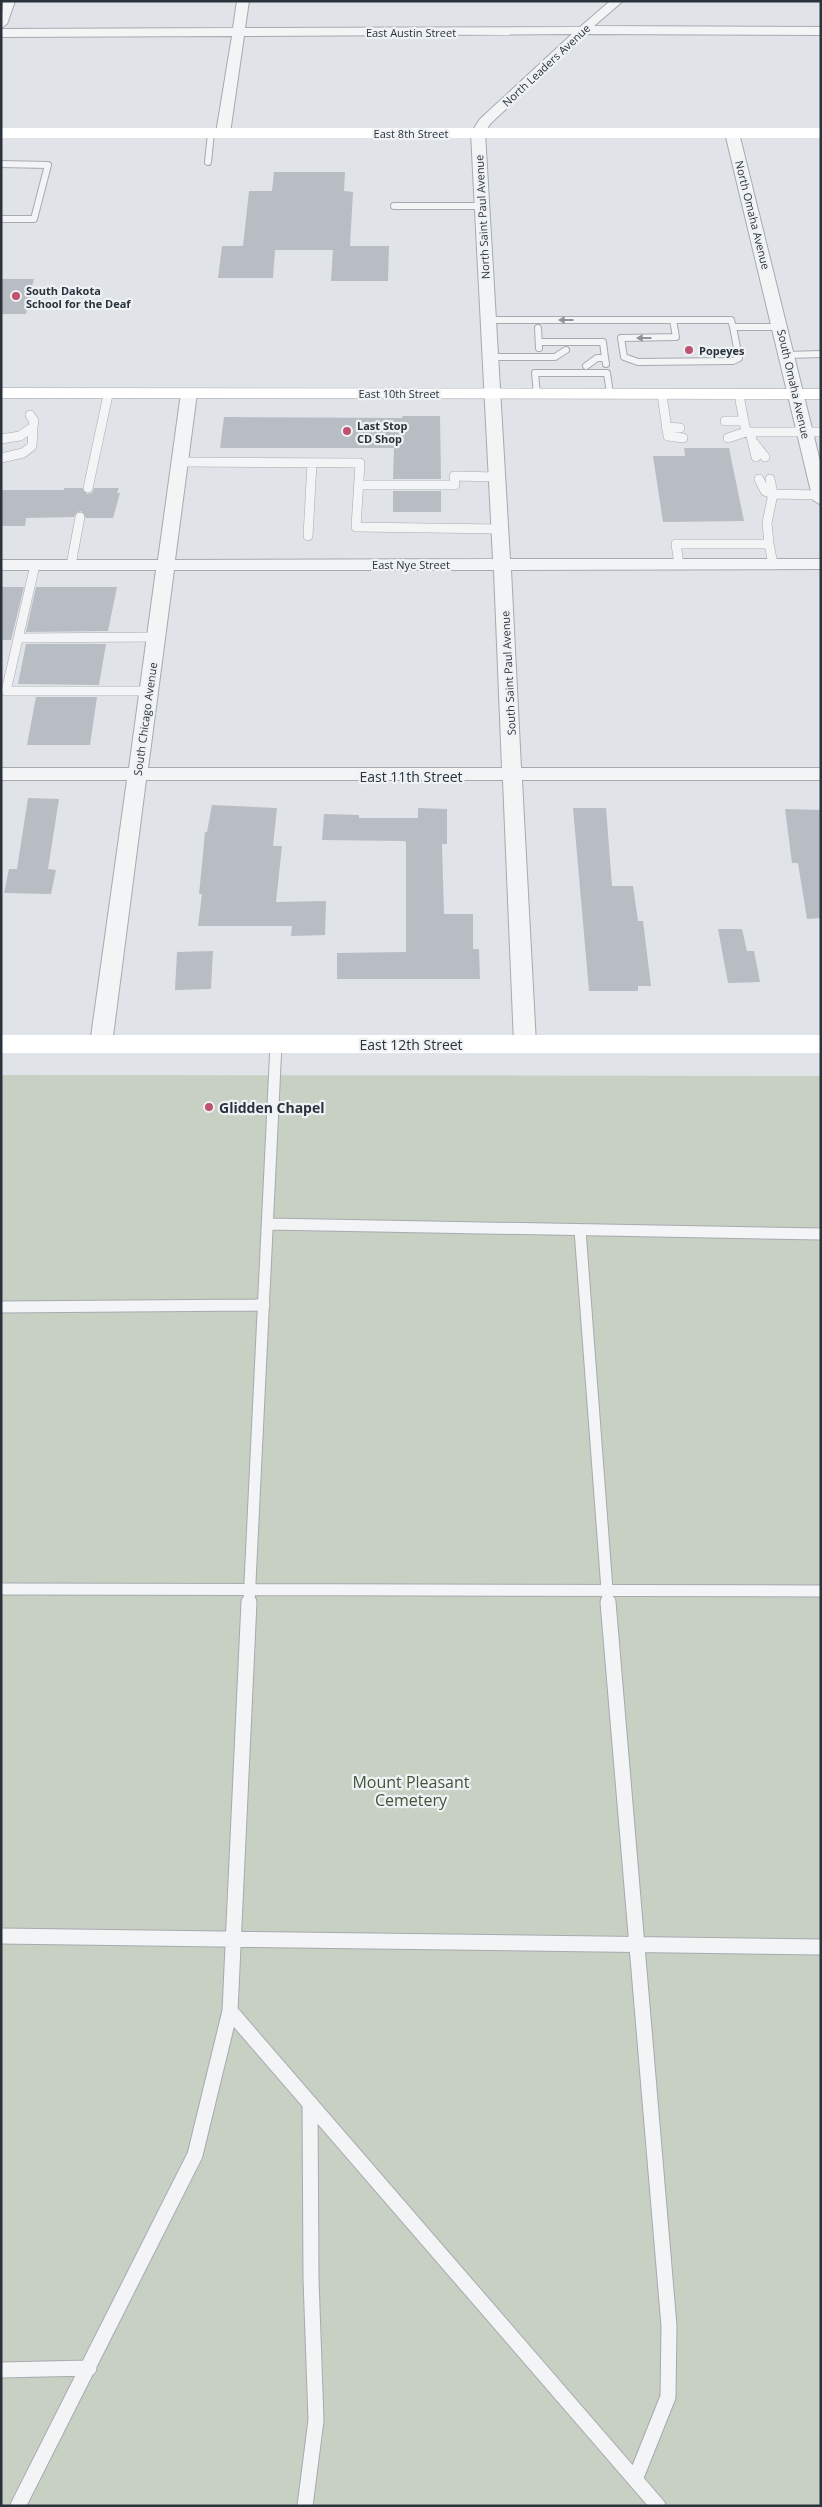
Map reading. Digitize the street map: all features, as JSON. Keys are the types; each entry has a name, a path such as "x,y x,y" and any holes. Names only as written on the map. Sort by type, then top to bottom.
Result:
{"street":[{"path":"1,24 9,1"},
{"path":"217,133 239,33 243,1"},
{"name":"North Leaders Avenue","path":"478,132 485,122 583,30 617,1"},
{"name":"East Austin Street","path":"1,33 583,30 821,31"},
{"name":"North Saint Paul Avenue","path":"478,132 487,311"},
{"name":"East 8th Street","path":"1,133 821,133"},
{"name":"North Omaha Avenue","path":"732,133 773,297"},
{"name":"South Omaha Avenue","path":"773,297 796,393 813,432 820,497"},
{"name":"South Saint Paul Avenue","path":"487,311 513,776 525,1044"},
{"name":"East 10th Street","path":"1,393 821,393"},
{"name":"South Chicago Avenue","path":"101,1044 189,393"},
{"name":"East Nye Street","path":"1,565 821,564"},
{"name":"East 11th Street","path":"1,774 513,776 821,774"},
{"name":"East 12th Street","path":"1,1044 821,1044"}],"lane":[{"path":"208,162 217,133"},
{"path":"1,164 48,165 34,219 1,219"},
{"path":"394,206 482,206"},
{"path":"487,311 615,320 673,320 731,320 739,358 732,361 638,362 624,358 621,338 676,337 673,320"},
{"path":"733,327 780,327"},
{"path":"538,328 540,358"},
{"path":"539,342 603,342 595,357 586,366"},
{"path":"787,354 821,354"},
{"path":"490,357 562,357"},
{"path":"595,357 607,373 610,394"},
{"path":"537,394 535,373 607,373"},
{"path":"88,488 108,393"},
{"path":"662,393 668,436 683,438"},
{"path":"739,393 756,457"},
{"path":"1,458 23,453 32,446 34,421 30,415"},
{"path":"665,424 680,424"},
{"path":"725,424 747,428 813,432"},
{"path":"1,438 20,436 33,427"},
{"path":"728,438 747,428"},
{"path":"752,442 765,457"},
{"path":"180,462 360,463 356,527 500,529"},
{"path":"308,536 312,463"},
{"path":"359,485 455,486 454,476 497,477"},
{"path":"759,479 765,491 773,494 820,497"},
{"path":"770,479 773,494 767,524 773,564"},
{"path":"71,565 80,518"},
{"path":"679,564 676,544 769,544"},
{"path":"35,565 6,691 149,691"},
{"path":"18,638 156,637"},
{"path":"18,2506 195,2155 230,2010 276,1044"},
{"path":"268,1224 821,1234"},
{"path":"580,1230 607,1590 669,2326 668,2397 636,2477"},
{"path":"1,1306 264,1305"},
{"path":"1,1589 821,1591"},
{"path":"1,1936 233,1937 821,1947"},
{"path":"230,2010 636,2477 658,2506"},
{"path":"305,2506 316,2420 311,2279 310,2103"},
{"path":"1,2370 89,2368"}],"green space":[{"name":"Mount Pleasant Cemetery","path":"1,1075 821,1076 821,2506 1,2506"}],"building":[{"path":"274,172 345,172 344,191 353,192 350,246 389,246 388,281 331,281 333,250 275,250 273,278 218,278 222,246 243,246 249,191 272,191"},
{"name":"South Dakota School for the Deaf","path":"1,279 34,279 26,314 1,314"},
{"path":"403,416 440,416 441,479 393,479 394,448 220,448 224,417 402,418"},
{"path":"684,448 729,448 744,521 663,522 653,456 685,456"},
{"path":"64,488 82,488 87,494 92,493 94,488 119,488 117,493 120,493 113,518 86,518 81,511 76,513 74,517 26,518 25,526 1,526 1,490 64,490"},
{"path":"393,491 441,491 441,512 393,512"},
{"path":"1,587 24,587 11,640 1,640"},
{"path":"36,587 117,587 108,631 26,632"},
{"path":"26,644 106,644 99,685 18,684"},
{"path":"36,697 97,697 90,745 27,745"},
{"path":"28,798 59,799 48,869 56,870 51,894 4,893 9,869 17,869"},
{"path":"212,805 277,808 273,846 282,846 276,902 326,901 325,935 291,936 292,926 198,926 202,894 199,894 205,832 207,832"},
{"path":"418,808 447,809 447,844 442,844 444,914 473,914 473,949 479,949 480,979 337,979 337,953 406,952 406,843 405,841 322,840 324,814 359,815 359,818 418,818"},
{"path":"573,808 606,808 612,886 633,886 638,921 643,921 651,986 638,986 638,991 589,991"},
{"path":"785,809 821,810 821,918 807,919 798,863 792,863"},
{"path":"718,929 742,929 747,951 754,951 760,982 728,983"},
{"path":"213,951 211,989 175,990 177,952"}],"place":[{"name":"South Dakota School for the Deaf","path":"16,296"},
{"name":"Popeyes","path":"689,350"},
{"name":"Last Stop CD Shop","path":"347,431"},
{"name":"Glidden Chapel","path":"209,1107"}]}
